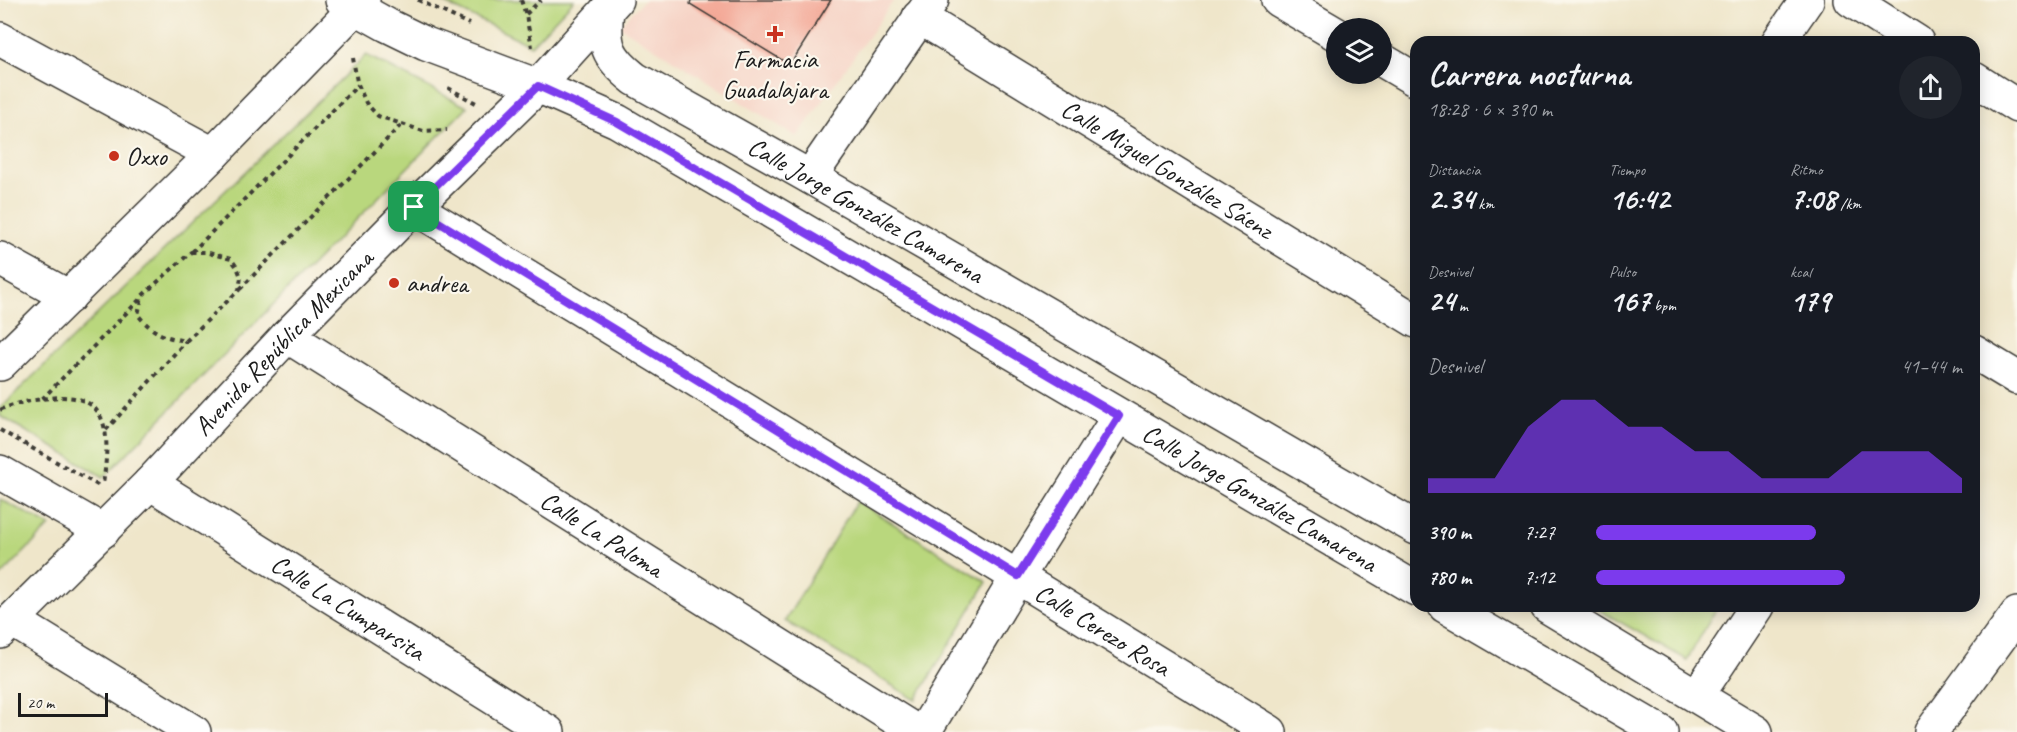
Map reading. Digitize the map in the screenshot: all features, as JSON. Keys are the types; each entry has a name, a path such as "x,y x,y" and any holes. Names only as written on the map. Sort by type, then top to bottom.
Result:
{"street":[{"path":"1278,0 1326,28"},
{"path":"1782,36 1807,0"},
{"path":"1851,0 1908,36"},
{"path":"0,364 213,154 354,2"},
{"name":"Calle Jorge González Camarena","path":"354,2 387,25 426,44 538,86 617,122 1410,586"},
{"name":"Calle Jorge González Camarena","path":"612,5 605,36 609,54 629,74 1410,525"},
{"name":"Avenida República Mexicana","path":"6,626 150,483 287,336 414,207 538,86 612,5"},
{"path":"810,177 925,8"},
{"name":"Calle Miguel González Sáenz","path":"925,8 1410,317"},
{"path":"0,39 213,154"},
{"path":"1392,66 1410,76"},
{"path":"1980,83 2017,106"},
{"name":"Calle Cerezo Rosa","path":"414,207 1270,732"},
{"path":"0,259 69,297"},
{"name":"Calle La Paloma","path":"287,336 917,732"},
{"path":"1980,356 2017,378"},
{"path":"924,732 1018,576 1119,416"},
{"path":"0,472 103,531"},
{"name":"Calle La Cumparsita","path":"150,483 548,732"},
{"path":"1455,612 1661,732"},
{"path":"1557,612 1756,732"},
{"path":"1697,696 1753,612"},
{"path":"6,626 194,732"},
{"path":"1931,732 2013,628"}],"path":[{"path":"418,0 479,28"},
{"path":"521,0 533,53"},
{"path":"526,15 541,0"},
{"path":"533,53 540,46"},
{"path":"522,48 533,53"},
{"path":"353,58 358,85 366,103 378,116 423,131 457,129"},
{"path":"439,84 481,105"},
{"path":"42,399 142,296 191,252 358,85"},
{"path":"106,430 186,341 402,124"},
{"path":"191,252 205,252 231,259 241,277 239,290"},
{"path":"142,296 138,315 150,329 169,338 186,341"},
{"path":"0,410 42,399 65,396 85,399 97,410 106,430 108,451 103,488"},
{"path":"0,430 103,488"},
{"path":"103,488 111,479"}],"shaded area":[{"path":"644,0 894,0 797,137 619,26"}],"green space":[{"path":"438,0 574,0 531,45"},
{"path":"366,55 467,107 104,477 0,416 0,408"},
{"path":"0,499 50,526 0,577"},
{"path":"857,501 987,582 916,700 785,621"},
{"path":"1603,612 1715,612 1687,660"}],"building":[{"name":"Farmacia Guadalajara","path":"691,0 831,0 790,65 690,4"}],"place":[{"name":"Farmacia Guadalajara","path":"775,34"},
{"name":"Oxxo","path":"114,156"},
{"name":"andrea","path":"394,283"}],"route":[{"path":"538,86 617,122 1119,416 1018,576 414,207 538,86"}]}
